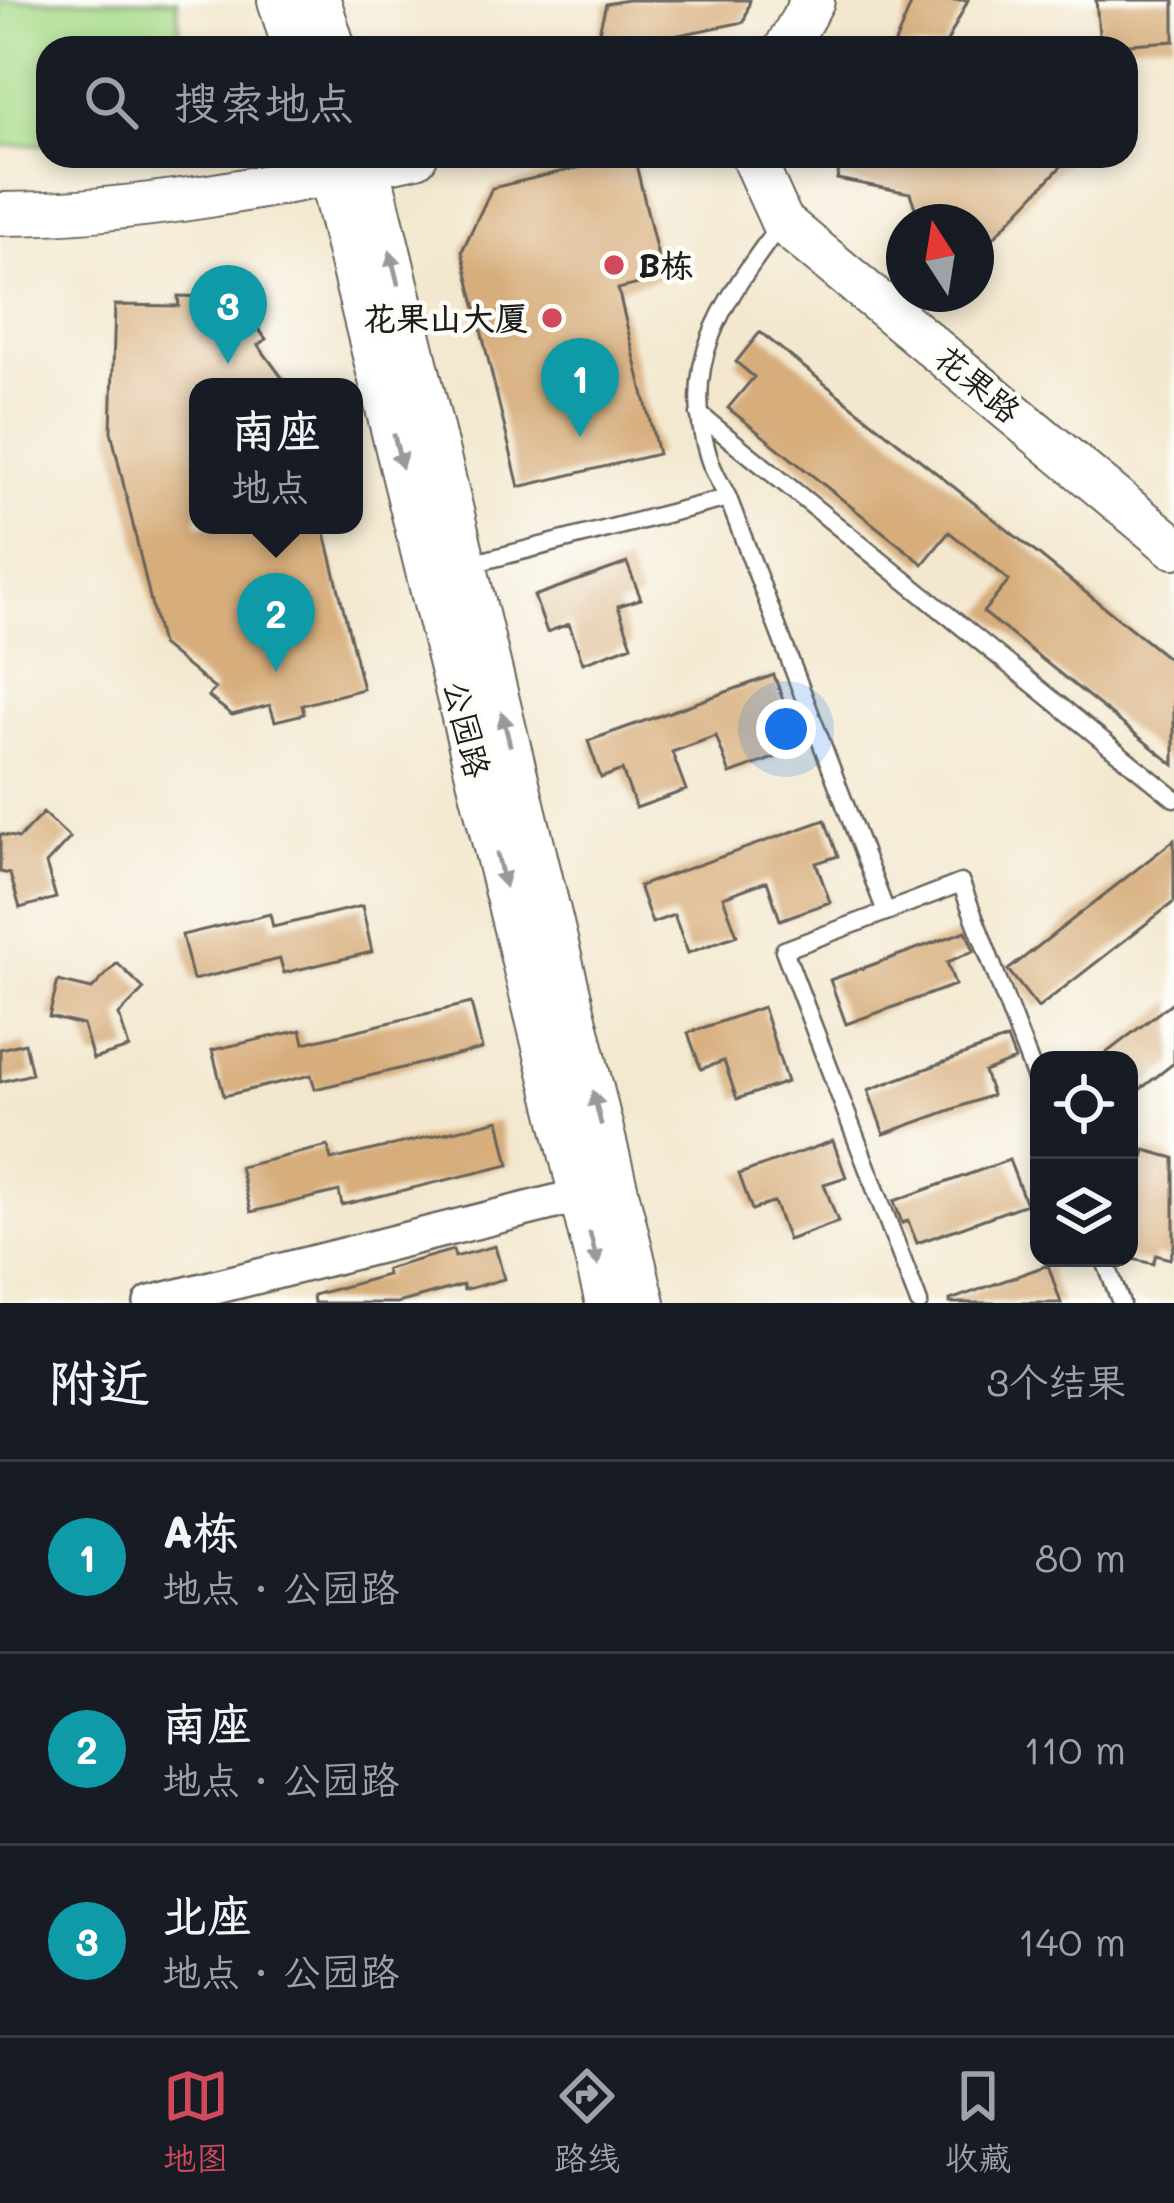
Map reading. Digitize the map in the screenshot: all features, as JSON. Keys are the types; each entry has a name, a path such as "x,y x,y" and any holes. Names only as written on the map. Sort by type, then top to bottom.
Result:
{"street":[{"path":"279,0 290,36"},
{"path":"319,0 330,36"},
{"path":"792,36 812,0"},
{"path":"0,214 113,208 322,168"},
{"name":"公园路","path":"349,168 466,565 598,1191 607,1303"},
{"name":"公园路","path":"349,168 598,1191 644,1303"},
{"name":"花果路","path":"757,168 782,222 1174,547"},
{"path":"151,1303 598,1191"}],"lane":[{"path":"782,222 713,326 700,369 699,413 708,458 728,498 886,912"},
{"path":"699,413 1174,798"},
{"path":"466,565 728,498"},
{"path":"920,1303 784,950 961,883 1030,1064"},
{"path":"1107,1267 1121,1303"}],"green space":[{"path":"0,0 177,0 180,36 36,36 36,144 0,146"}],"building":[{"path":"750,0 744,22 673,36 598,36 606,4"},
{"path":"913,0 968,0 950,36 898,36"},
{"path":"1096,0 1174,0 1174,41 1138,43 1138,36 1099,36"},
{"name":"花果山大厦","path":"577,168 637,168 663,278 618,289 658,454 519,487 462,251 492,188"},
{"path":"839,168 1060,168 994,237 994,204 914,204 910,193 837,179"},
{"path":"178,296 209,297 208,314 248,315 266,339 258,345 282,378 189,378 189,534 325,534 363,689 302,705 304,714 275,721 270,705 232,715 208,696 215,689 161,645 111,431 115,305 179,306"},
{"path":"760,332 1174,663 1174,765 983,612 1009,581 991,565 949,532 923,564 728,408 754,377 736,362"},
{"path":"627,563 641,599 618,606 632,645 583,663 569,624 547,632 534,596"},
{"path":"774,675 787,711 765,718 779,756 730,774 716,736 672,752 686,790 636,808 622,770 601,778 588,741"},
{"path":"43,813 70,838 46,864 56,898 20,908 10,874 0,872 0,834 19,838"},
{"path":"825,820 838,856 816,863 830,902 780,920 767,881 723,897 737,935 688,953 674,915 652,923 639,886"},
{"path":"1174,840 1174,902 1038,1008 1008,970"},
{"path":"362,906 372,952 284,973 280,959 193,980 182,935 270,914 273,927"},
{"path":"966,931 974,951 947,962 955,985 846,1024 830,980"},
{"path":"117,963 144,989 119,1015 129,1048 93,1059 83,1025 49,1017 58,981 92,989"},
{"path":"1174,1001 1174,1063 1138,1091 1138,1051 1109,1051"},
{"path":"471,1003 482,1049 315,1089 311,1075 224,1096 212,1050 301,1030 304,1043"},
{"path":"763,1007 787,1082 737,1099 724,1061 701,1069 688,1033"},
{"path":"1007,1039 1015,1060 984,1072 992,1095 884,1134 868,1090"},
{"path":"25,1043 32,1074 0,1082 0,1049"},
{"path":"499,1120 509,1165 342,1205 339,1191 251,1212 240,1167 328,1146 331,1160"},
{"path":"833,1141 846,1177 824,1184 838,1222 788,1240 774,1202 752,1210 739,1174"},
{"path":"1145,1150 1174,1158 1174,1246 1170,1259 1156,1255 1153,1264 1138,1260 1138,1179"},
{"path":"1009,1160 1026,1204 917,1243 908,1221 902,1223 894,1201"},
{"path":"495,1246 504,1279 398,1303 314,1303 313,1295 387,1275 386,1269 453,1250 455,1257"},
{"path":"1049,1267 1061,1303 950,1303"}],"place":[{"name":"B栋","path":"614,265"},
{"name":"花果山大厦","path":"552,318"},
{"name":"北座","path":"228,364"},
{"name":"A栋","path":"580,437"},
{"name":"南座","path":"276,672"}]}
